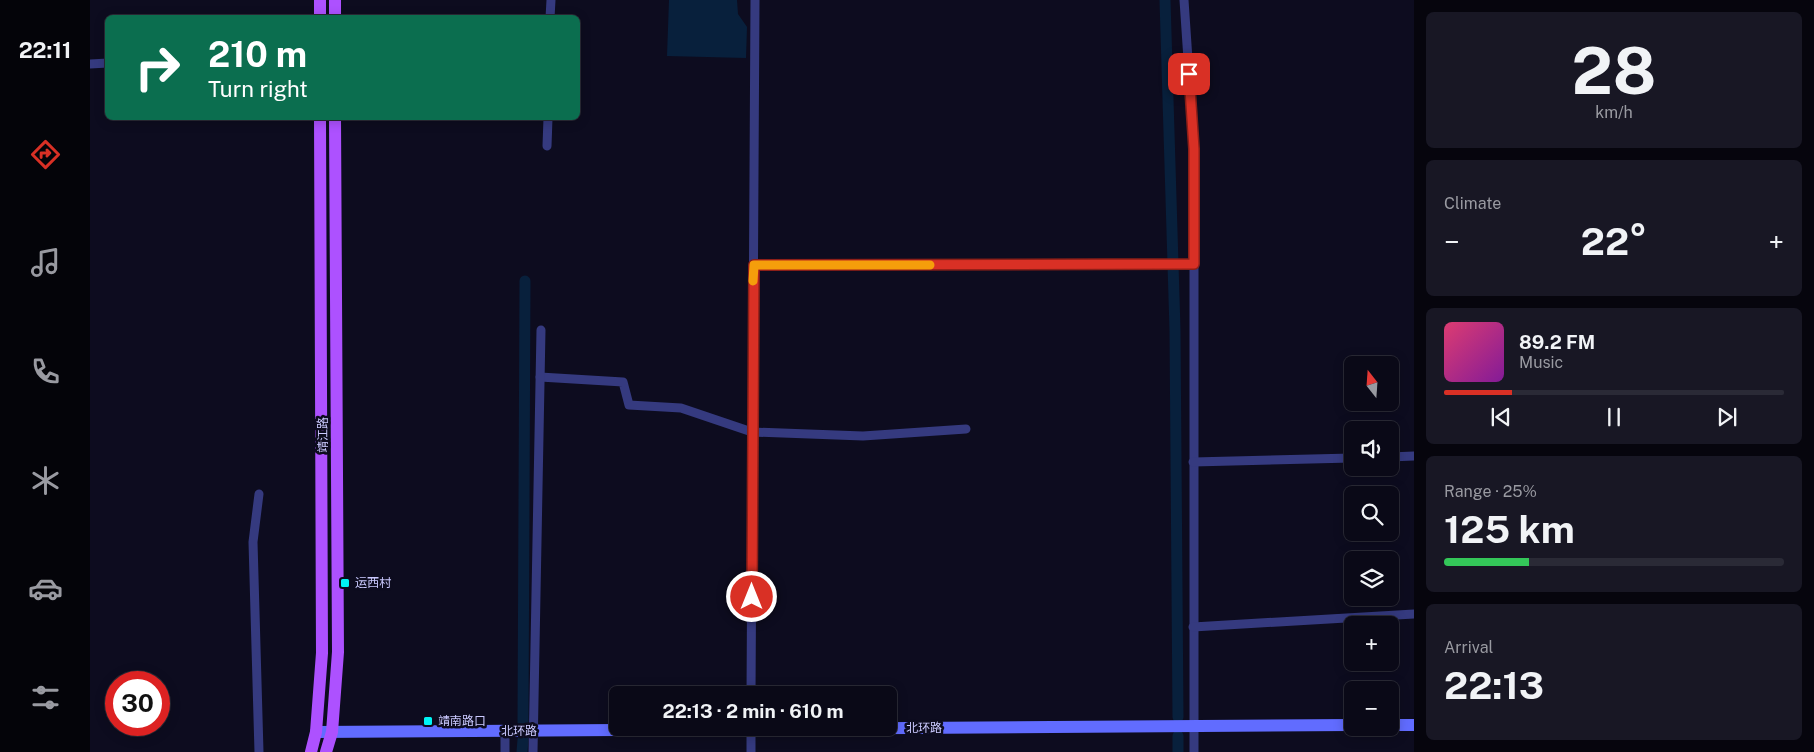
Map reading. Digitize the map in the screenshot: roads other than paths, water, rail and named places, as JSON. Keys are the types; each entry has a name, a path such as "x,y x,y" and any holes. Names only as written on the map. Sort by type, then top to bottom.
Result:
{"main road":[{"path":"320,0 320,15"},
{"path":"335,0 335,15"},
{"name":"靖江路","path":"311,752 316,732 322,653 320,120"},
{"name":"靖江路","path":"326,752 332,732 338,652 336,120"},
{"name":"北环路","path":"897,727 1344,725"},
{"path":"1399,725 1414,725"},
{"name":"北环路","path":"316,732 609,730"}],"street":[{"path":"550,15 551,0"},
{"path":"751,686 755,0"},
{"path":"1184,0 1194,149 1194,752"},
{"path":"90,64 105,63"},
{"path":"547,146 548,120"},
{"path":"754,265 1193,264"},
{"path":"533,752 541,330"},
{"path":"540,378 623,382 630,405 681,408 752,432 863,436 966,429"},
{"path":"1399,457 1414,456"},
{"path":"1193,462 1344,458"},
{"path":"259,494 253,542 259,752"},
{"path":"1193,627 1414,614"},
{"path":"504,752 505,731"},
{"path":"751,736 751,752"}],"water":[{"path":"669,0 737,0 738,14 747,27 746,58 667,56"}],"waterway":[{"path":"1165,0 1175,330 1178,717"},
{"path":"523,722 525,281"},
{"path":"1178,736 1178,752"},
{"path":"522,752 523,740"}],"place":[{"name":"运西村","path":"345,583"},
{"name":"靖南路口","path":"428,721"}]}
